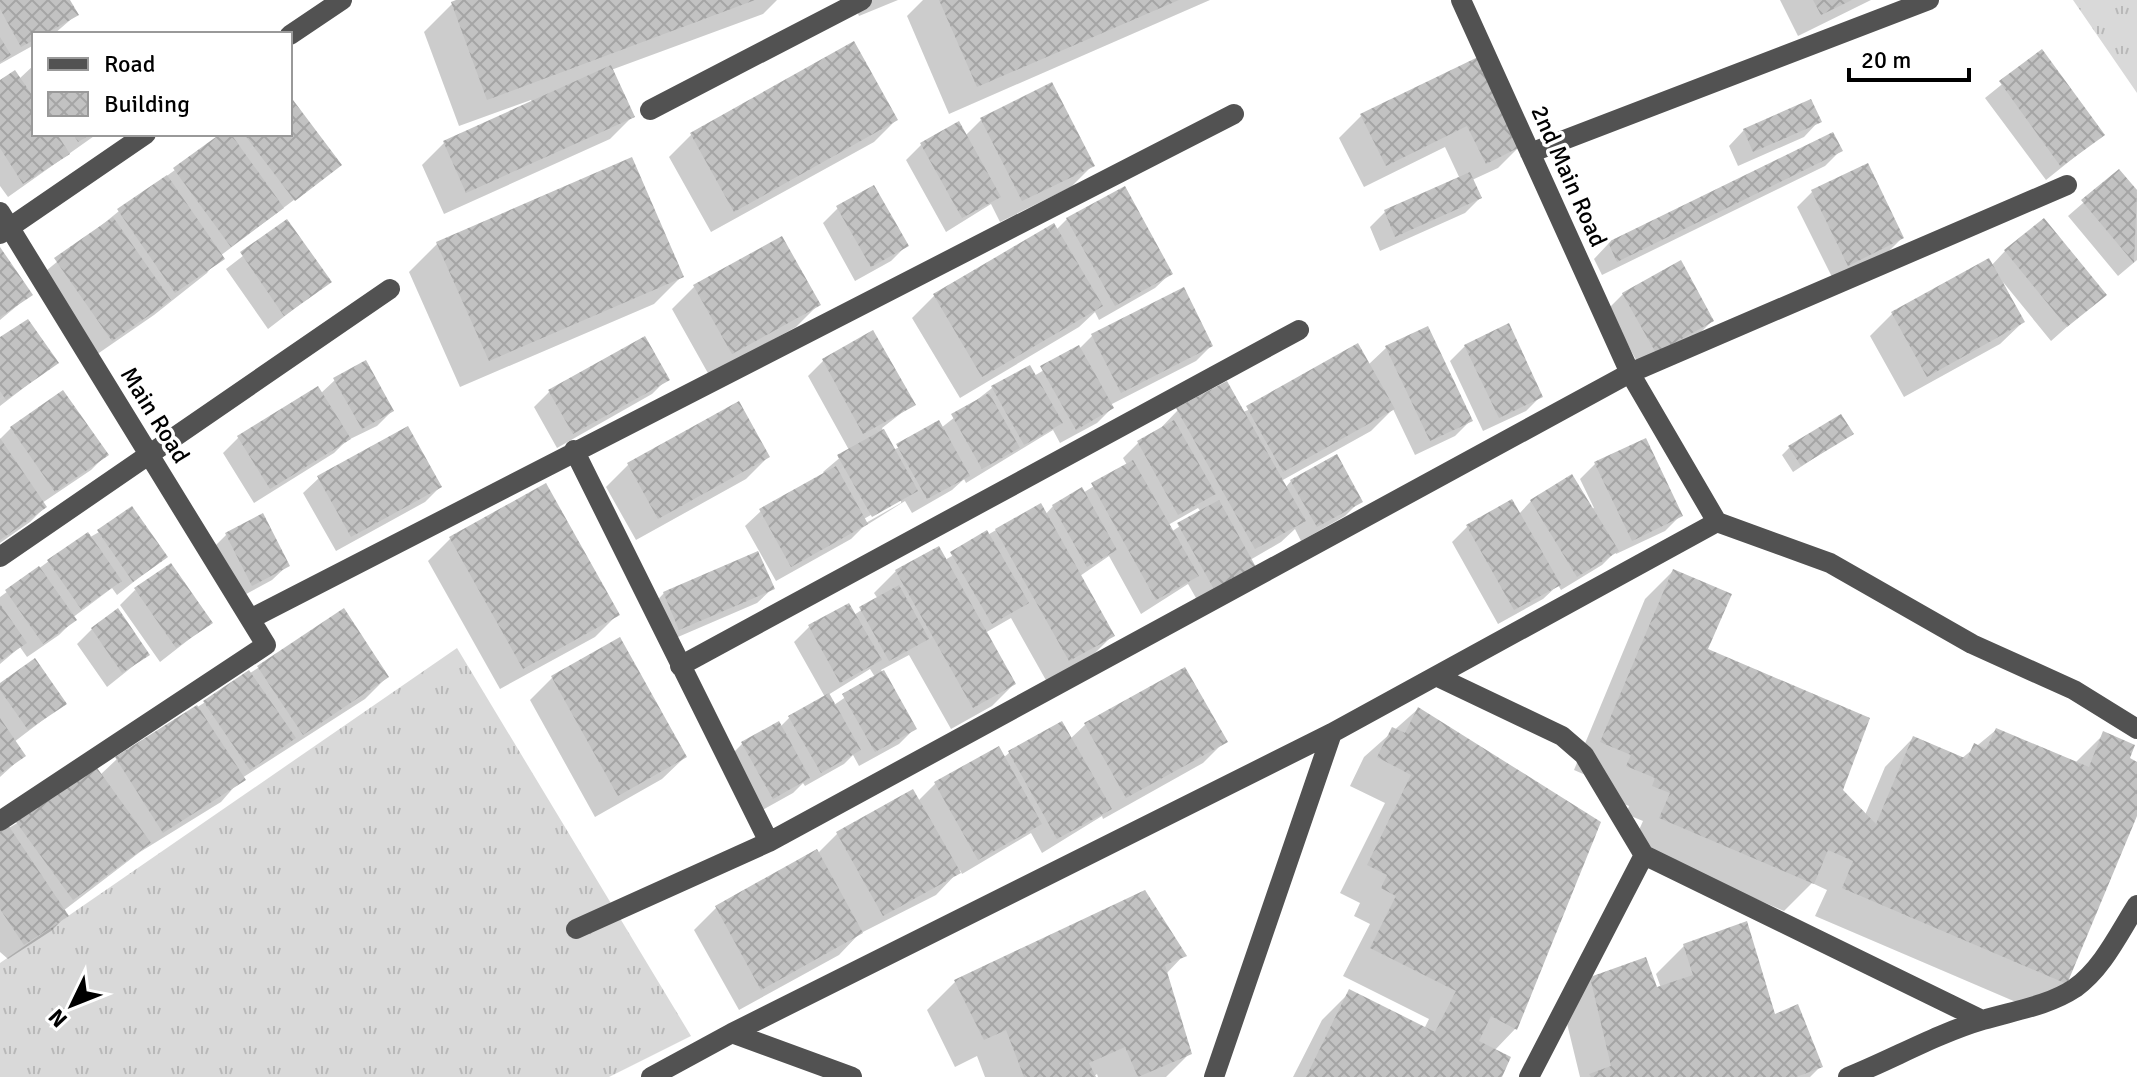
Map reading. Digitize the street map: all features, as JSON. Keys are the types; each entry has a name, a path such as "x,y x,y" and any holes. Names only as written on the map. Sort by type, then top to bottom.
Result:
{"street":[{"path":"292,34 342,0"},
{"name":"2nd Main Road","path":"1461,0 1630,373 1717,522"},
{"path":"1530,153 1929,0"},
{"path":"650,110 854,1"},
{"path":"250,619 574,450 1234,114"},
{"path":"3,224 143,136"},
{"path":"576,929 769,842 1630,373 2067,185"},
{"name":"Main Road","path":"0,821 266,645 3,224"},
{"path":"0,557 390,289"},
{"path":"680,666 1299,330"},
{"path":"574,450 769,842"},
{"path":"651,1077 732,1033 1332,733 1717,522 1830,563 1972,644 2074,690 2137,729"},
{"path":"1438,677 1562,736 1584,755 1644,855 1982,1020"},
{"path":"1214,1077 1332,733"},
{"path":"1529,1077 1644,855"},
{"path":"1852,1076 1982,1020 2022,1011 2075,988 2101,963 2137,905"},
{"path":"732,1033 852,1077"}],"green space":[{"path":"2073,0 2137,0 2137,93"},
{"path":"457,648 691,1036 609,1077 0,1077 0,963"}],"building":[{"path":"0,0 70,0 79,15 49,32 32,32 32,41 21,47 0,9"},
{"path":"755,0 487,100 451,2"},
{"path":"939,0 1179,0 977,87"},
{"path":"1813,0 1852,0 1821,15"},
{"path":"0,37 11,55 0,62"},
{"path":"854,41 898,120 734,212 690,133"},
{"path":"2042,49 2105,135 2061,167 1999,81"},
{"path":"1478,57 1522,146 1486,164 1467,126 1386,166 1360,114"},
{"path":"611,65 635,117 466,193 443,141"},
{"path":"15,70 32,95 32,136 58,136 70,154 23,184 0,148 0,80"},
{"path":"1052,82 1095,166 1022,201 980,118"},
{"path":"292,99 342,165 295,201 246,136 292,136"},
{"path":"1811,99 1822,122 1753,152 1743,129"},
{"path":"959,121 1001,197 962,218 920,143"},
{"path":"1833,132 1843,151 1617,262 1608,242"},
{"path":"74,136 88,136 78,142"},
{"path":"217,136 232,136 284,208 231,247 173,168"},
{"path":"632,157 684,277 489,361 436,242"},
{"path":"1868,163 1904,238 1848,266 1811,190"},
{"path":"2119,169 2137,190 2134,263 2081,200"},
{"path":"1470,172 1482,198 1395,237 1384,210"},
{"path":"167,175 225,259 175,293 117,209"},
{"path":"874,185 909,246 871,267 836,206"},
{"path":"1125,186 1173,274 1115,306 1066,218"},
{"path":"113,217 171,300 112,341 54,258"},
{"path":"2044,218 2107,295 2067,327 2004,250"},
{"path":"287,219 332,282 284,316 240,252"},
{"path":"1054,223 1103,306 982,377 933,294"},
{"path":"782,236 821,305 732,354 693,285"},
{"path":"0,247 33,295 0,317"},
{"path":"1989,258 2025,322 1927,377 1891,312"},
{"path":"1681,260 1714,321 1656,353 1622,293"},
{"path":"1184,287 1213,346 1121,393 1091,334"},
{"path":"28,319 59,363 6,400 0,391 0,337"},
{"path":"1509,323 1543,397 1499,418 1464,345"},
{"path":"1428,326 1473,421 1430,441 1385,346"},
{"path":"873,330 916,405 863,434 822,359"},
{"path":"645,336 670,380 573,434 548,390"},
{"path":"1358,343 1395,409 1283,472 1246,406"},
{"path":"1079,345 1114,408 1076,430 1040,366"},
{"path":"366,360 394,411 362,429 333,378"},
{"path":"1030,365 1063,423 1024,445 991,386"},
{"path":"1227,381 1306,521 1255,549 1176,408"},
{"path":"318,386 351,439 270,489 237,436"},
{"path":"63,390 109,455 55,492 10,427"},
{"path":"989,393 1020,448 982,469 951,414"},
{"path":"739,401 770,457 658,519 627,463"},
{"path":"1841,414 1854,434 1801,466 1788,446"},
{"path":"939,420 970,476 927,499 896,444"},
{"path":"1174,420 1216,494 1178,515 1137,441"},
{"path":"408,426 442,487 351,537 317,476"},
{"path":"884,429 918,491 872,517 837,455"},
{"path":"0,438 47,507 0,540"},
{"path":"1646,438 1683,516 1632,541 1594,462"},
{"path":"1337,454 1363,502 1317,527 1290,480"},
{"path":"1133,460 1199,576 1156,600 1091,483"},
{"path":"836,466 868,524 791,567 759,509"},
{"path":"1572,474 1619,551 1577,577 1530,500"},
{"path":"546,483 620,615 523,669 449,537"},
{"path":"1082,487 1117,550 1087,567 1052,505"},
{"path":"1512,499 1561,585 1514,610 1466,525"},
{"path":"1219,500 1257,569 1215,591 1177,523"},
{"path":"1041,503 1115,636 1069,661 995,529"},
{"path":"132,506 168,557 133,582 97,530"},
{"path":"263,513 290,566 252,586 225,533"},
{"path":"987,530 1029,603 992,624 950,552"},
{"path":"88,532 122,581 81,609 47,560"},
{"path":"939,546 1016,684 973,708 895,570"},
{"path":"758,551 775,589 679,630 663,592"},
{"path":"171,563 213,623 176,648 134,588"},
{"path":"39,566 77,620 43,644 5,590"},
{"path":"1673,569 1732,594 1708,649 1870,718 1843,790 1876,824 1913,736 1967,759 1974,743 1986,749 1996,728 2089,767 2103,731 2135,745 2130,758 2137,762 2137,816 2067,984 1842,888 1853,861 1828,850 1814,884 1659,818 1670,793 1652,786 1655,778 1626,766 1631,755 1600,742"},
{"path":"899,585 929,639 889,661 859,607"},
{"path":"849,603 882,660 840,683 808,625"},
{"path":"0,604 27,643 0,661"},
{"path":"118,608 150,655 122,673 91,628"},
{"path":"344,608 389,677 303,735 257,666"},
{"path":"620,637 687,757 618,796 551,676"},
{"path":"35,658 67,704 28,730 0,690 0,683"},
{"path":"1185,667 1228,742 1126,798 1084,723"},
{"path":"249,670 296,738 250,770 203,701"},
{"path":"884,670 917,729 875,752 842,694"},
{"path":"829,693 861,750 821,773 788,716"},
{"path":"197,705 246,780 163,833 115,757"},
{"path":"1418,707 1601,822 1517,1030 1491,1016 1479,1041 1511,1057 1502,1077 1306,1077 1349,989 1435,1032 1456,991 1370,948 1396,896 1381,888 1387,875 1367,865 1411,775 1377,757 1392,727 1405,733"},
{"path":"0,718 26,756 0,774"},
{"path":"779,721 810,778 773,799 741,742"},
{"path":"1062,721 1112,809 1057,839 1008,751"},
{"path":"999,746 1042,824 978,860 934,782"},
{"path":"95,765 151,843 73,900 16,822"},
{"path":"913,789 961,873 883,916 836,832"},
{"path":"8,825 69,916 24,945 0,909 0,831"},
{"path":"817,849 863,933 761,990 715,906"},
{"path":"1145,890 1187,956 1165,965 1192,1054 1138,1077 1125,1047 1089,1063 1096,1077 1024,1077 1006,1030 984,1040 954,980"},
{"path":"1747,921 1775,1014 1798,1004 1823,1067 1796,1077 1591,1077 1589,1074 1611,1066 1590,977 1646,957 1657,987 1693,975 1683,944"}]}
